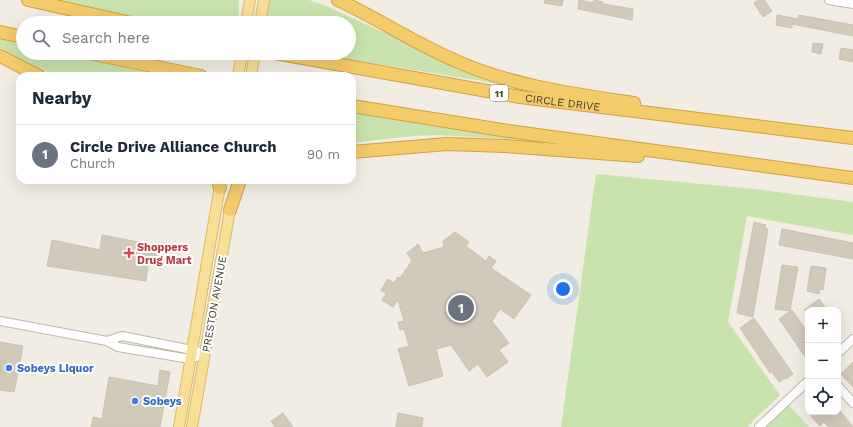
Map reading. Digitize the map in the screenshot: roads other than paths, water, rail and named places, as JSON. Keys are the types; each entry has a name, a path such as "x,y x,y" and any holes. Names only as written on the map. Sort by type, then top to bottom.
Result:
{"highway":[{"path":"28,0 100,16"},
{"path":"331,0 354,8"},
{"path":"338,0 454,61 494,75 533,86 694,112 724,121"},
{"path":"0,32 16,35"},
{"path":"0,56 31,72"},
{"path":"123,60 182,72"},
{"name":"CIRCLE DRIVE","path":"314,60 520,97 853,138"},
{"path":"356,107 508,131 853,178"},
{"path":"356,152 446,144 562,150 664,158 688,156"},
{"path":"230,210 239,184"}],"main road":[{"path":"247,16 250,0"},
{"path":"261,16 264,0"},
{"path":"239,72 241,60"},
{"path":"252,72 254,60"},
{"name":"PRESTON AVENUE","path":"179,427 219,184"},
{"name":"PRESTON AVENUE","path":"192,427 234,184"}],"street":[{"path":"829,0 853,4"},
{"path":"0,321 107,341 122,336 191,354 205,354"},
{"path":"841,350 853,339"},
{"path":"759,427 805,384"},
{"path":"841,389 853,403"}],"place":[{"name":"Shoppers Drug Mart","path":"129,253"},
{"name":"Circle Drive Alliance Church","path":"461,308"},
{"name":"Sobeys Liquor","path":"9,368"},
{"name":"Sobeys","path":"135,401"}]}
